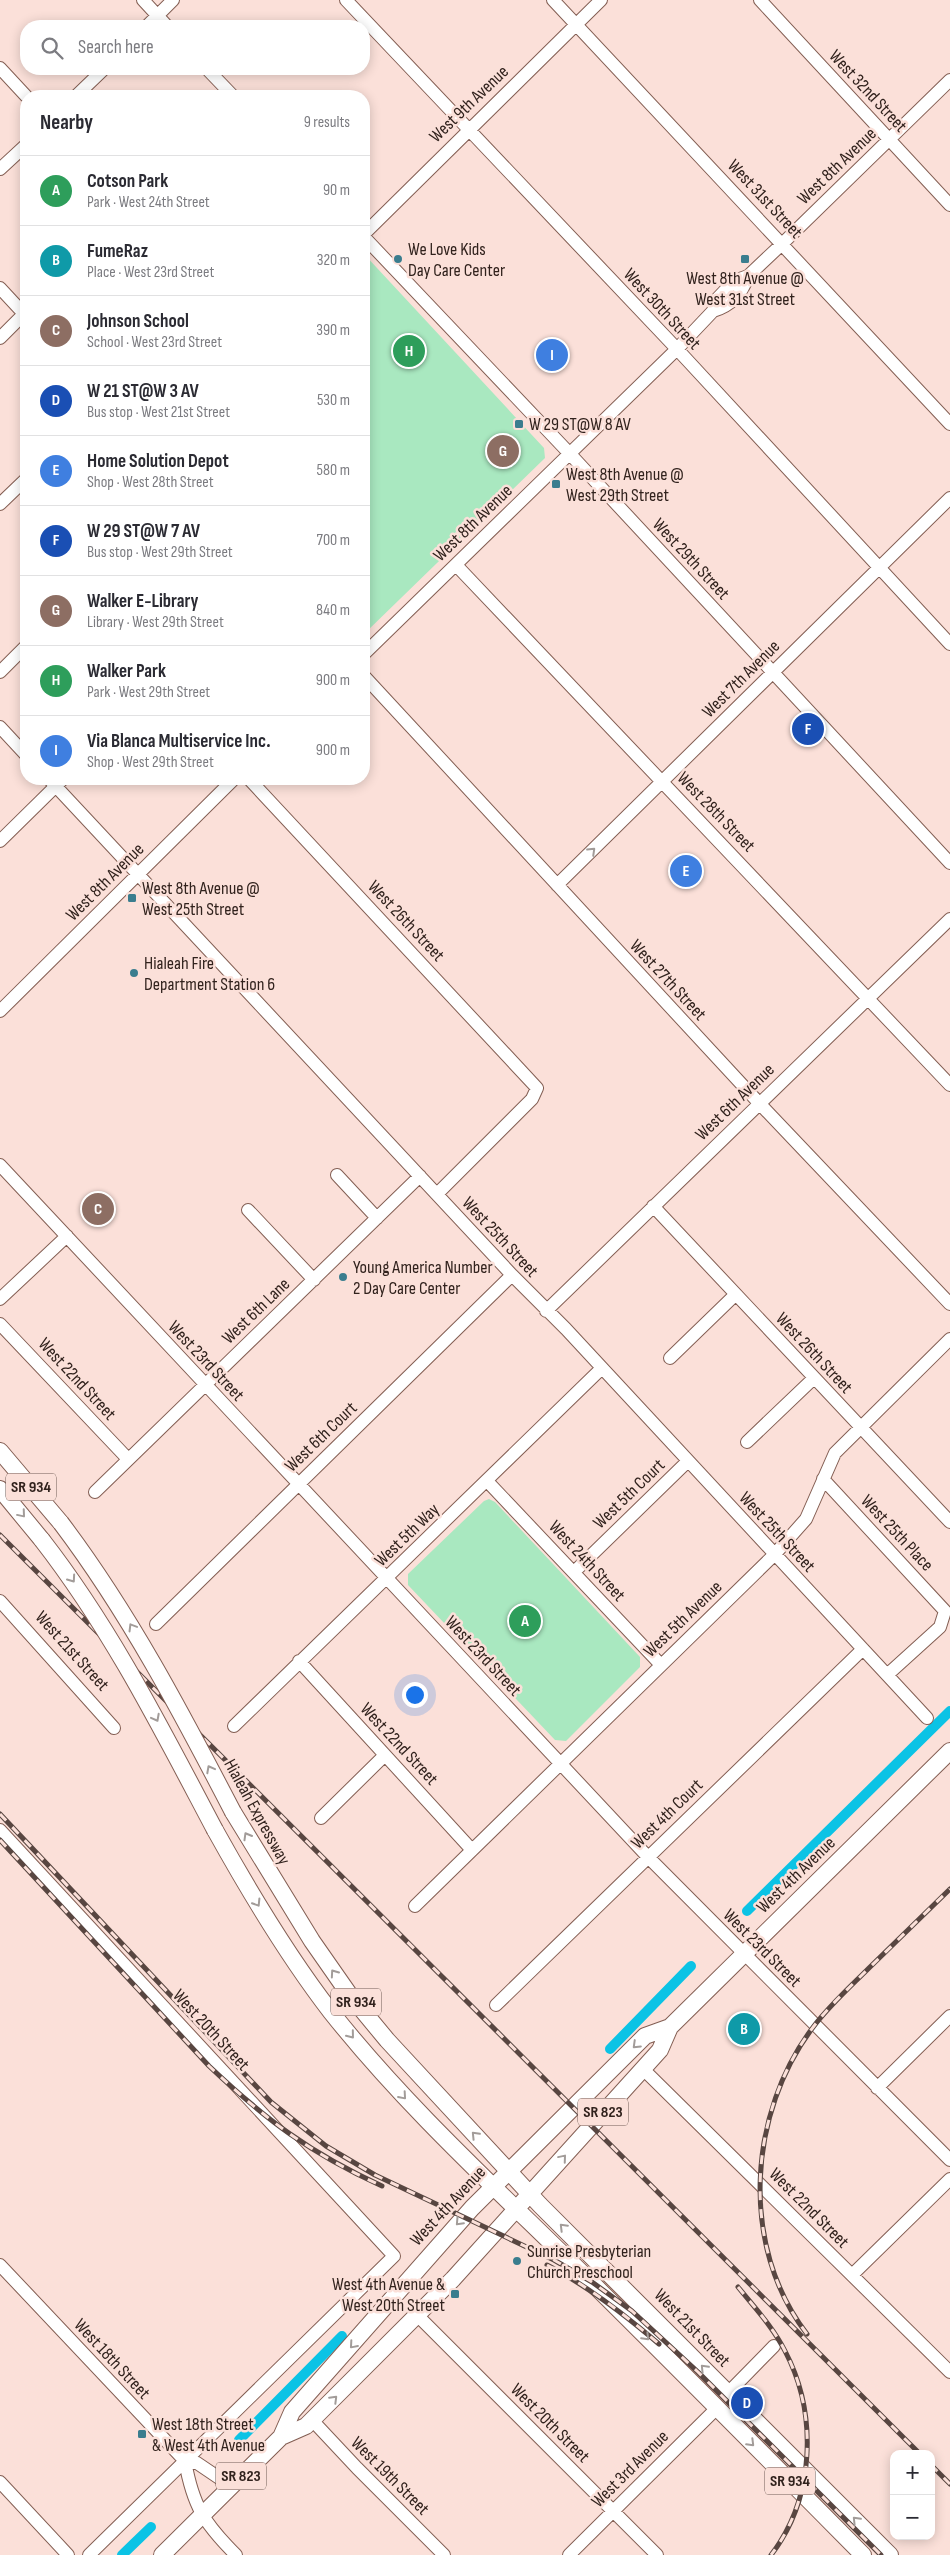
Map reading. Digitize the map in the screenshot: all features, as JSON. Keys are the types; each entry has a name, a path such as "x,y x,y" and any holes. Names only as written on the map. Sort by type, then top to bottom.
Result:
{"main road":[{"name":"Hialeah Expressway","path":"0,1451 61,1523 110,1592 149,1655 233,1812 274,1883 350,1994 427,2085 509,2170"},
{"name":"SR 934","path":"0,1489 42,1540 95,1612 119,1652 215,1830 275,1931 330,2011 408,2103 518,2210 863,2555"},
{"name":"West 4th Avenue","path":"162,2555 281,2437 306,2426 418,2316 518,2210 660,2050 670,2027 950,1751"},
{"name":"West 4th Avenue","path":"281,2437 292,2412 352,2347 426,2258 509,2170 645,2036 670,2027"},
{"name":"West 21st Street","path":"509,2170 890,2555"}],"street":[{"path":"143,0 161,20"},
{"path":"153,20 173,0"},
{"name":"West 30th Street","path":"346,0 365,20"},
{"name":"West 31st Street","path":"553,0 783,243 950,424"},
{"name":"West 9th Avenue","path":"370,229 601,0"},
{"name":"West 32nd Street","path":"760,0 950,204"},
{"name":"West 30th Street","path":"370,26 677,349 950,644"},
{"path":"0,68 20,90"},
{"path":"82,90 98,75"},
{"path":"213,75 226,90"},
{"name":"West 8th Avenue","path":"370,648 677,349 713,311 726,307 744,288 748,276 950,80"},
{"path":"0,170 20,150"},
{"name":"West 29th Street","path":"370,241 950,863"},
{"path":"0,288 20,310"},
{"path":"0,338 20,320"},
{"path":"0,504 20,485"},
{"name":"West 7th Avenue","path":"557,885 950,498"},
{"name":"West 28th Street","path":"456,564 950,1085"},
{"path":"0,672 20,652"},
{"name":"West 27th Street","path":"370,682 759,1103 950,1304"},
{"path":"0,727 20,749"},
{"path":"0,841 52,785"},
{"name":"West 25th Street","path":"60,785 138,874 546,1312 602,1368 927,1718"},
{"name":"West 8th Avenue","path":"0,1011 228,785"},
{"name":"West 26th Street","path":"255,785 537,1088 532,1099 437,1194"},
{"name":"West 6th Avenue","path":"546,1312 950,919"},
{"name":"West 23rd Street","path":"0,1165 297,1485 648,1857 743,1955 950,2160"},
{"path":"338,1176 377,1218"},
{"name":"West 6th Lane","path":"94,1492 420,1176"},
{"name":"West 26th Street","path":"653,1206 950,1522"},
{"path":"248,1210 314,1280"},
{"path":"0,1300 67,1236"},
{"name":"West 6th Court","path":"156,1624 512,1275"},
{"path":"670,1358 736,1295"},
{"name":"West 22nd Street","path":"0,1324 128,1459"},
{"name":"West 5th Avenue","path":"415,1906 774,1555 806,1519 835,1453 950,1339"},
{"name":"West 5th Way","path":"234,1726 299,1661 488,1481 602,1368"},
{"path":"747,1442 814,1378"},
{"name":"West 5th Court","path":"574,1572 688,1461"},
{"name":"West 25th Place","path":"824,1479 945,1611 940,1627 887,1675"},
{"name":"West 24th Street","path":"488,1481 661,1665"},
{"name":"West 21st Street","path":"0,1601 114,1728"},
{"name":"West 4th Court","path":"496,2005 863,1648"},
{"name":"West 22nd Street","path":"299,1661 472,1850"},
{"path":"322,1818 385,1755"},
{"name":"West 20th Street","path":"0,1830 394,2256 186,2461"},
{"path":"877,2088 950,2016"},
{"name":"West 22nd Street","path":"643,2069 950,2372"},
{"path":"852,2275 950,2179"},
{"name":"West 18th Street","path":"0,2265 186,2461"},
{"name":"West 20th Street","path":"418,2316 657,2555"},
{"path":"728,2393 774,2346"},
{"name":"West 3rd Avenue","path":"569,2555 716,2409"},
{"name":"West 19th Street","path":"312,2420 444,2555"},
{"path":"186,2461 197,2463 231,2486"},
{"path":"186,2461 190,2490 202,2515 214,2532 236,2555"},
{"path":"89,2555 186,2461"},
{"path":"0,2482 68,2555"}],"green space":[{"path":"370,260 544,448 545,458 370,628"},
{"path":"489,1499 495,1502 640,1657 640,1667 566,1741 555,1740 408,1585 408,1574 484,1501"}],"waterway":[{"path":"747,1911 950,1711"},
{"path":"610,2049 691,1966"},
{"path":"239,2440 342,2336"},
{"path":"122,2555 151,2527"}],"railway":[{"path":"0,1535 916,2450"},
{"path":"0,1814 271,2102 326,2146 375,2175 554,2260 592,2282 632,2311 698,2372 881,2555"},
{"path":"0,1840 209,2066 250,2103 290,2134 333,2161 382,2186"},
{"path":"807,2334 785,2299 770,2261 762,2221 760,2179 765,2138 776,2098 792,2060 820,2018 847,1989 950,1889"},
{"path":"547,2265 605,2301 659,2344"},
{"path":"738,2287 769,2326 785,2351 796,2376 803,2401 807,2428 807,2455 803,2482 796,2508 786,2532 771,2555"},
{"path":"935,2469 950,2484"}],"place":[{"name":"We Love Kids Day Care Center","path":"398,259"},
{"name":"West 8th Avenue @ West 31st Street","path":"745,259"},
{"name":"Walker Park","path":"409,351"},
{"name":"Via Blanca Multiservice Inc.","path":"552,355"},
{"name":"W 29 ST@W 8 AV","path":"519,424"},
{"name":"Walker E-Library","path":"503,451"},
{"name":"West 8th Avenue @ West 29th Street","path":"556,484"},
{"name":"W 29 ST@W 7 AV","path":"808,729"},
{"name":"Home Solution Depot","path":"686,871"},
{"name":"West 8th Avenue @ West 25th Street","path":"132,898"},
{"name":"Hialeah Fire Department Station 6","path":"134,973"},
{"name":"Johnson School","path":"98,1209"},
{"name":"Young America Number 2 Day Care Center","path":"343,1277"},
{"name":"Cotson Park","path":"525,1621"},
{"name":"FumeRaz","path":"744,2029"},
{"name":"Sunrise Presbyterian Church Preschool","path":"517,2261"},
{"name":"West 4th Avenue & West 20th Street","path":"455,2294"},
{"name":"W 21 ST@W 3 AV","path":"747,2403"},
{"name":"West 18th Street & West 4th Avenue","path":"142,2434"}]}
